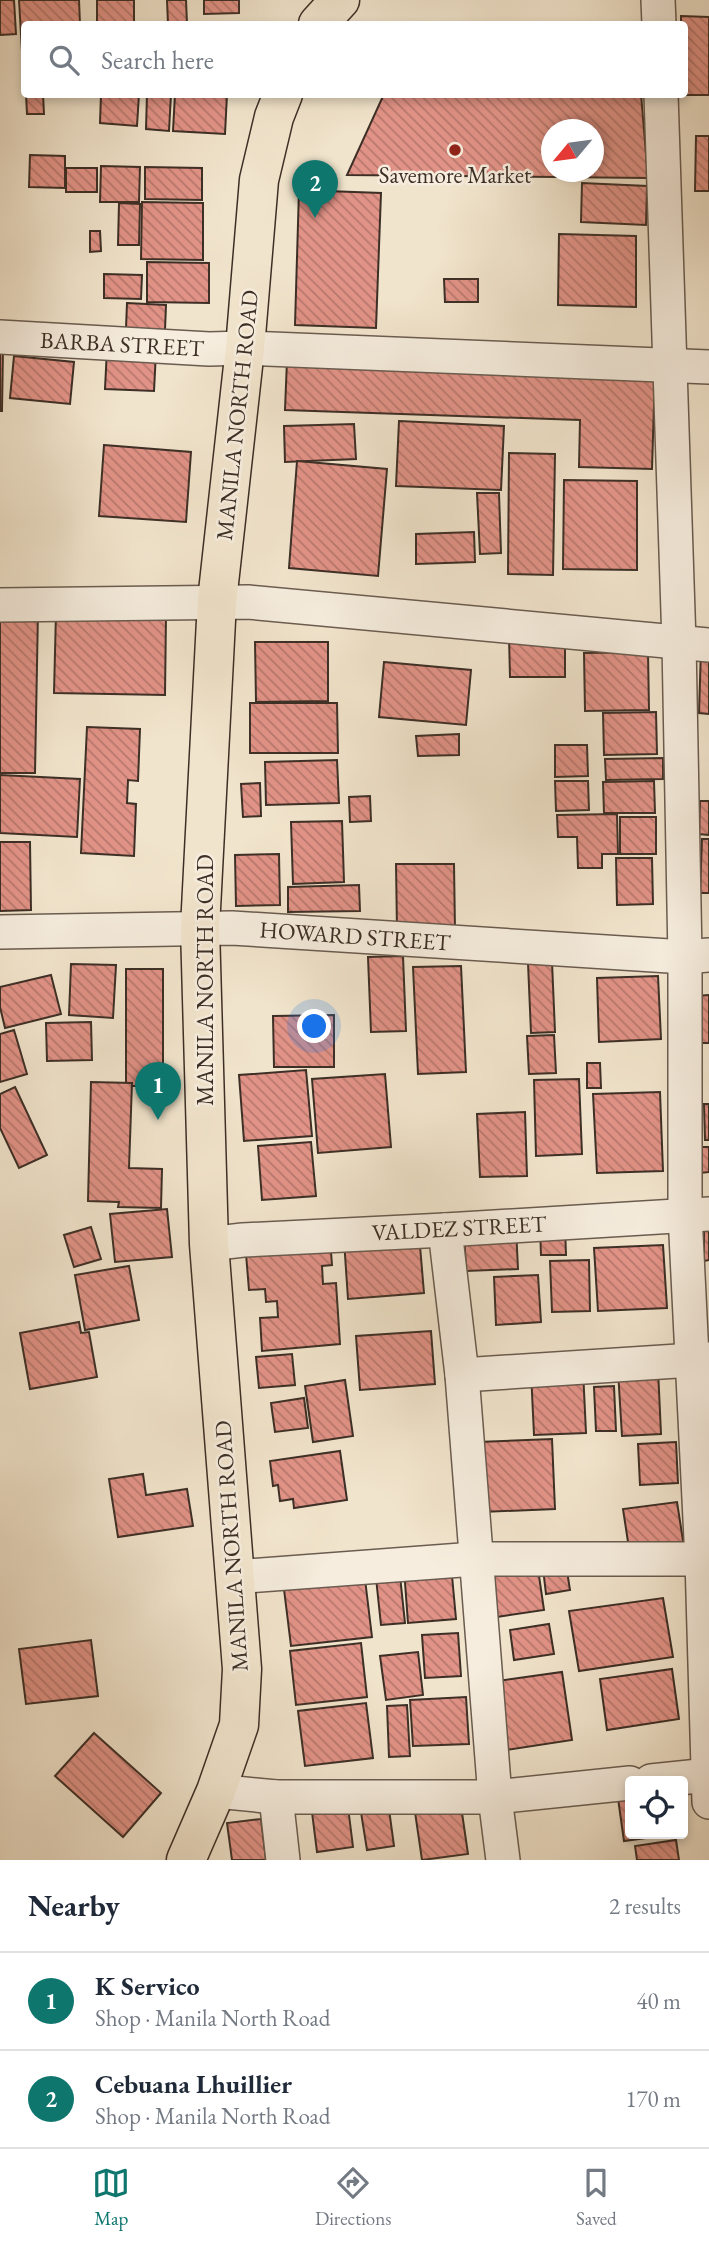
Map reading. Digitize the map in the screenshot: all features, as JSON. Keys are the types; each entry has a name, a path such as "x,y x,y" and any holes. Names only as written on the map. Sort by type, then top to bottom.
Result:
{"highway":[{"path":"321,21 340,0"},
{"name":"MANILA NORTH ROAD","path":"186,1860 216,1791 239,1724 242,1669 209,1244 200,928 217,601 245,348 259,180 274,117 281,98"}],"street":[{"path":"658,0 659,21"},
{"path":"661,98 671,367 694,644 697,1214 706,1560 708,1784 688,1783"},
{"name":"BARBA STREET","path":"0,337 209,349 245,348 709,367"},
{"path":"0,605 248,601 694,644"},
{"name":"HOWARD STREET","path":"0,932 200,928 697,956"},
{"name":"VALDEZ STREET","path":"209,1244 697,1214"},
{"path":"445,1230 462,1375 495,1797 503,1860"},
{"path":"462,1375 701,1359"},
{"path":"233,1577 475,1559 706,1560"},
{"path":"216,1791 276,1797 495,1797 625,1784"},
{"path":"276,1797 283,1860"}],"building":[{"path":"0,0 14,0 16,34 0,35"},
{"path":"19,0 79,0 80,21 21,21 21,34"},
{"path":"97,0 134,0 134,21 97,21"},
{"path":"167,0 186,0 187,21 168,21"},
{"path":"204,0 239,0 239,13 204,14"},
{"path":"681,16 709,17 709,95 688,95 688,21 681,21"},
{"path":"26,98 43,98 44,114 27,114"},
{"path":"101,98 139,98 137,126 100,123"},
{"path":"147,98 171,98 169,131 146,129"},
{"path":"175,98 227,98 225,134 173,131"},
{"name":"Savemore Market","path":"382,98 641,98 648,178 604,178 604,119 541,119 541,177 347,175"},
{"path":"696,136 709,136 709,191 695,191"},
{"path":"30,155 65,156 65,188 29,187"},
{"path":"101,166 140,167 139,202 100,202"},
{"path":"145,167 202,168 202,200 145,199"},
{"path":"66,168 97,168 97,192 66,192"},
{"path":"582,183 647,186 646,225 581,222"},
{"path":"299,190 381,193 376,328 295,325"},
{"path":"142,202 203,203 203,260 141,259"},
{"path":"119,203 140,204 139,245 118,245"},
{"path":"90,231 100,231 101,251 90,252"},
{"path":"559,234 636,236 636,307 558,305"},
{"path":"147,262 209,263 209,303 147,302"},
{"path":"104,274 142,275 141,299 104,298"},
{"path":"444,279 478,279 478,302 445,302"},
{"path":"127,303 166,305 165,330 126,328"},
{"path":"0,348 3,348 2,411 0,411"},
{"path":"107,349 156,352 154,391 105,389"},
{"path":"14,356 74,362 70,404 10,398"},
{"path":"287,360 655,372 652,469 579,467 580,420 285,410"},
{"path":"399,421 504,426 501,490 396,486"},
{"path":"354,424 356,459 285,462 284,426"},
{"path":"104,445 191,452 186,522 99,516"},
{"path":"509,453 555,454 553,575 508,574"},
{"path":"297,461 387,469 378,576 289,568"},
{"path":"564,480 637,481 637,570 563,569"},
{"path":"477,493 499,493 501,553 480,554"},
{"path":"474,532 475,562 416,564 416,534"},
{"path":"0,610 38,611 35,773 0,773"},
{"path":"56,612 166,615 165,695 54,693"},
{"path":"509,637 565,638 565,677 510,677"},
{"path":"255,642 328,642 328,701 256,702"},
{"path":"701,649 709,649 709,714 699,713"},
{"path":"648,652 649,710 585,711 584,653"},
{"path":"384,662 471,670 466,725 379,717"},
{"path":"250,703 337,703 338,753 250,753"},
{"path":"656,712 657,754 604,755 603,713"},
{"path":"87,727 140,729 138,781 128,780 127,803 136,804 134,856 81,853"},
{"path":"459,734 459,755 418,756 416,736"},
{"path":"555,745 587,745 588,776 555,777"},
{"path":"663,758 663,779 606,780 605,759"},
{"path":"337,760 339,803 266,805 265,762"},
{"path":"0,775 80,779 77,837 0,833"},
{"path":"555,781 588,781 589,810 556,811"},
{"path":"654,781 655,813 604,813 603,782"},
{"path":"260,783 261,816 243,817 241,784"},
{"path":"370,796 371,821 350,822 349,797"},
{"path":"700,801 709,801 709,835 699,834"},
{"path":"617,814 618,854 602,854 602,868 578,868 577,837 558,837 557,815"},
{"path":"620,817 656,817 656,854 620,854"},
{"path":"342,821 344,882 293,884 291,822"},
{"path":"702,839 709,839 709,893 700,893"},
{"path":"0,842 30,842 31,910 0,911"},
{"path":"279,854 280,905 236,906 235,855"},
{"path":"616,858 652,858 653,904 617,905"},
{"path":"396,864 454,864 455,930 397,930"},
{"path":"359,885 360,911 288,912 288,887"},
{"path":"403,956 406,1031 371,1032 368,957"},
{"path":"552,962 555,1032 531,1033 528,963"},
{"path":"71,964 116,965 113,1018 69,1015"},
{"path":"461,966 466,1072 418,1074 413,967"},
{"path":"126,969 163,969 163,1086 126,1086"},
{"path":"51,975 61,1014 5,1028 0,1007 0,987"},
{"path":"658,976 661,1039 599,1042 597,978"},
{"path":"709,995 709,1043 697,1043 696,996"},
{"path":"334,1015 334,1067 274,1067 273,1016"},
{"path":"91,1022 92,1060 47,1061 46,1023"},
{"path":"14,1030 27,1074 0,1082 0,1034"},
{"path":"554,1035 556,1073 529,1074 527,1036"},
{"path":"587,1063 600,1063 601,1088 587,1088"},
{"path":"306,1070 312,1136 244,1141 239,1075"},
{"path":"385,1074 391,1147 318,1153 312,1079"},
{"path":"579,1079 582,1154 536,1156 534,1080"},
{"path":"91,1082 132,1083 129,1168 162,1169 161,1208 118,1207 119,1202 88,1201"},
{"path":"15,1087 47,1155 19,1168 0,1128 0,1094"},
{"path":"660,1092 663,1171 597,1173 593,1094"},
{"path":"704,1104 709,1104 709,1140 705,1140"},
{"path":"525,1112 527,1176 480,1177 477,1114"},
{"path":"311,1142 316,1196 262,1200 258,1146"},
{"path":"699,1147 709,1147 709,1172 700,1173"},
{"path":"167,1209 172,1257 115,1262 110,1214"},
{"path":"704,1221 709,1221 709,1260 704,1261"},
{"path":"91,1227 101,1259 74,1267 64,1235"},
{"path":"565,1227 566,1255 541,1255 540,1228"},
{"path":"516,1228 518,1269 466,1271 464,1230"},
{"path":"419,1234 424,1293 348,1299 344,1240"},
{"path":"330,1239 332,1265 322,1266 323,1284 336,1283 340,1344 262,1351 260,1318 278,1317 277,1301 266,1302 265,1289 249,1290 245,1242"},
{"path":"663,1245 667,1308 598,1311 594,1248"},
{"path":"589,1260 590,1311 552,1312 550,1261"},
{"path":"129,1266 139,1320 85,1330 75,1275"},
{"path":"538,1275 541,1322 496,1325 494,1277"},
{"path":"79,1322 81,1333 89,1332 97,1377 30,1389 20,1333"},
{"path":"431,1331 435,1384 360,1390 356,1336"},
{"path":"292,1354 295,1385 259,1388 256,1357"},
{"path":"658,1369 661,1434 622,1436 618,1371"},
{"path":"583,1370 586,1433 534,1435 531,1372"},
{"path":"345,1380 353,1436 313,1442 305,1386"},
{"path":"614,1386 616,1431 596,1431 594,1387"},
{"path":"304,1398 308,1428 275,1432 271,1403"},
{"path":"552,1439 555,1509 482,1512 478,1442"},
{"path":"676,1442 678,1483 640,1485 638,1444"},
{"path":"340,1451 347,1500 294,1508 293,1499 280,1501 278,1485 273,1486 270,1461"},
{"path":"143,1474 146,1495 187,1489 193,1526 118,1537 109,1479"},
{"path":"677,1502 684,1547 630,1555 623,1509"},
{"path":"451,1565 456,1619 408,1623 404,1569"},
{"path":"566,1565 570,1590 546,1594 543,1568"},
{"path":"538,1569 544,1610 483,1619 477,1578"},
{"path":"364,1571 372,1637 291,1646 283,1581"},
{"path":"400,1576 405,1623 381,1625 376,1578"},
{"path":"663,1598 673,1657 579,1671 569,1611"},
{"path":"549,1624 554,1654 514,1660 510,1630"},
{"path":"458,1633 461,1676 425,1678 422,1635"},
{"path":"91,1640 98,1696 26,1704 19,1649"},
{"path":"361,1643 367,1697 296,1705 290,1651"},
{"path":"418,1652 423,1695 386,1700 380,1656"},
{"path":"672,1669 679,1719 607,1730 600,1679"},
{"path":"562,1672 572,1740 507,1750 497,1681"},
{"path":"466,1697 469,1744 413,1746 410,1700"},
{"path":"366,1703 373,1758 305,1766 298,1711"},
{"path":"407,1705 410,1756 389,1757 387,1706"},
{"path":"94,1733 161,1793 123,1837 55,1776"},
{"path":"625,1790 625,1839 639,1839 624,1841 617,1791"},
{"path":"388,1802 394,1846 367,1850 360,1806"},
{"path":"461,1806 468,1854 422,1860 415,1812"},
{"path":"348,1807 353,1847 317,1852 312,1812"},
{"path":"261,1819 266,1860 232,1860 227,1823"},
{"path":"676,1840 679,1860 637,1860 635,1846"}],"place":[{"name":"Savemore Market","path":"455,150"},
{"name":"Cebuana Lhuillier","path":"315,218"},
{"name":"K Servico","path":"158,1120"}]}
